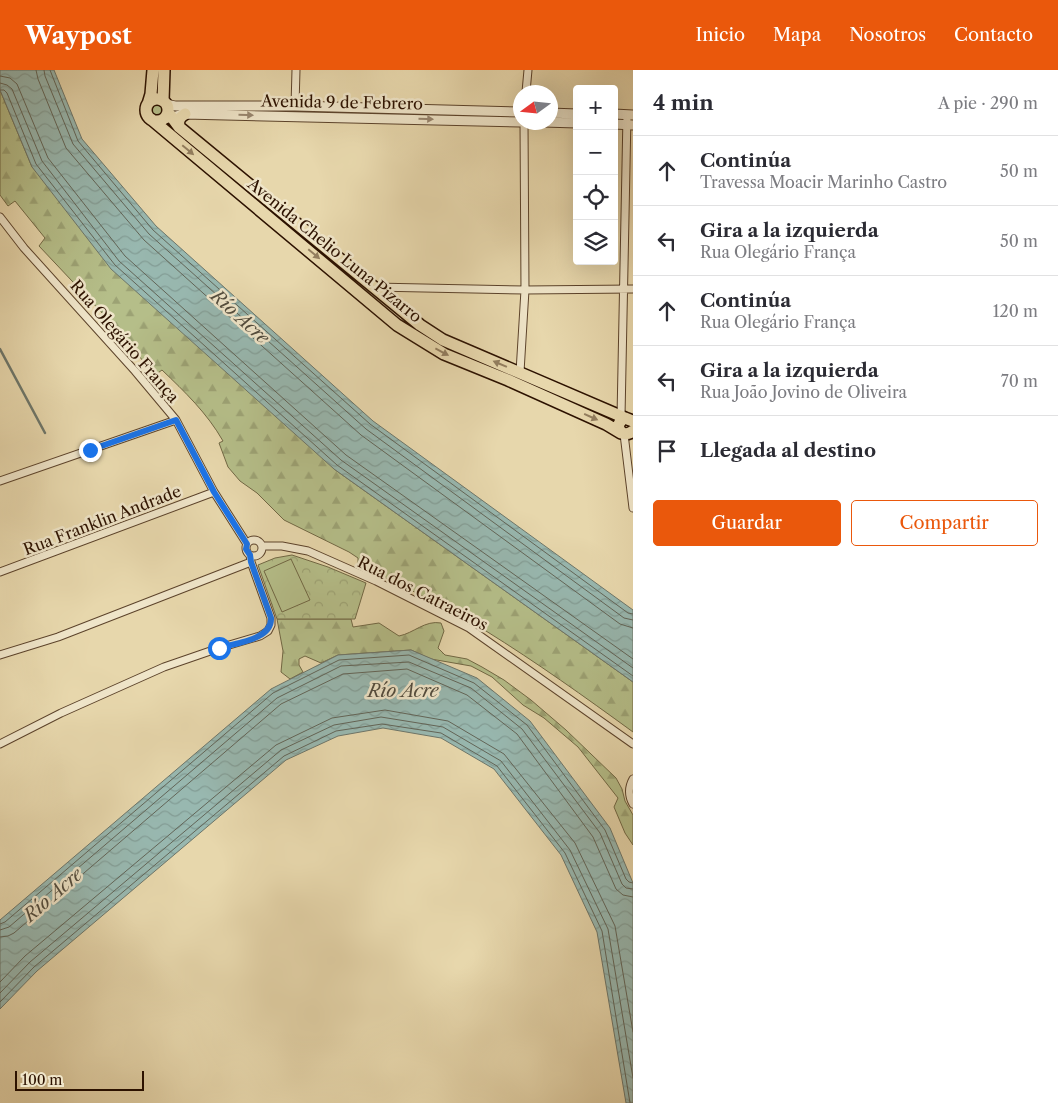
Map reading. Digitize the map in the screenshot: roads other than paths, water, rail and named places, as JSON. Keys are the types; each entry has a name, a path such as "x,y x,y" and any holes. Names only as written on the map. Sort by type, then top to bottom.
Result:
{"main road":[{"path":"153,70 151,94 146,110 164,112 164,70"},
{"name":"Avenida Chelio Luna Pizarro","path":"164,112 179,127 420,325 443,340 629,419"},
{"name":"Avenida Chelio Luna Pizarro","path":"164,112 398,325 444,354 517,384 627,435"},
{"path":"179,127 178,121 185,114"},
{"path":"627,435 618,428 619,423 629,419"}],"street":[{"path":"295,106 296,70"},
{"path":"527,85 528,70"},
{"name":"Avenida 9 de Febrero","path":"164,112 175,106 295,106 513,112"},
{"name":"Avenida 9 de Febrero","path":"164,112 513,122"},
{"path":"558,113 573,114"},
{"path":"629,419 622,289 630,115"},
{"path":"558,122 573,123"},
{"path":"520,372 525,290 522,130"},
{"name":"Rua Olegário França","path":"0,217 24,248 123,357 176,420 214,492 247,544"},
{"path":"374,287 525,290 633,289"},
{"path":"0,481 176,420"},
{"path":"627,435 633,508"},
{"name":"Rua Franklin Andrade","path":"0,572 214,492"},
{"path":"0,655 58,637 251,559 262,551 262,546 254,540 247,544 246,549 251,559 271,618 271,625 268,631 260,636 164,667 61,713 0,744"},
{"name":"Rua dos Catraeiros","path":"262,546 282,546 308,551 376,581 469,628 633,744"},
{"path":"633,780 630,784 629,793 633,804"}],"water":[{"name":"Río Acre","path":"0,70 54,70 82,139 156,226 373,421 633,610 633,682 334,469 111,269 32,167 0,90"},
{"name":"Río Acre","path":"411,650 477,678 530,721 610,828 633,883 633,1103 626,1103 597,932 561,855 494,769 441,738 383,728 338,736 286,760 37,971 0,1009 0,920 271,689 338,655"}],"waterway":[{"path":"0,349 45,433"}]}
